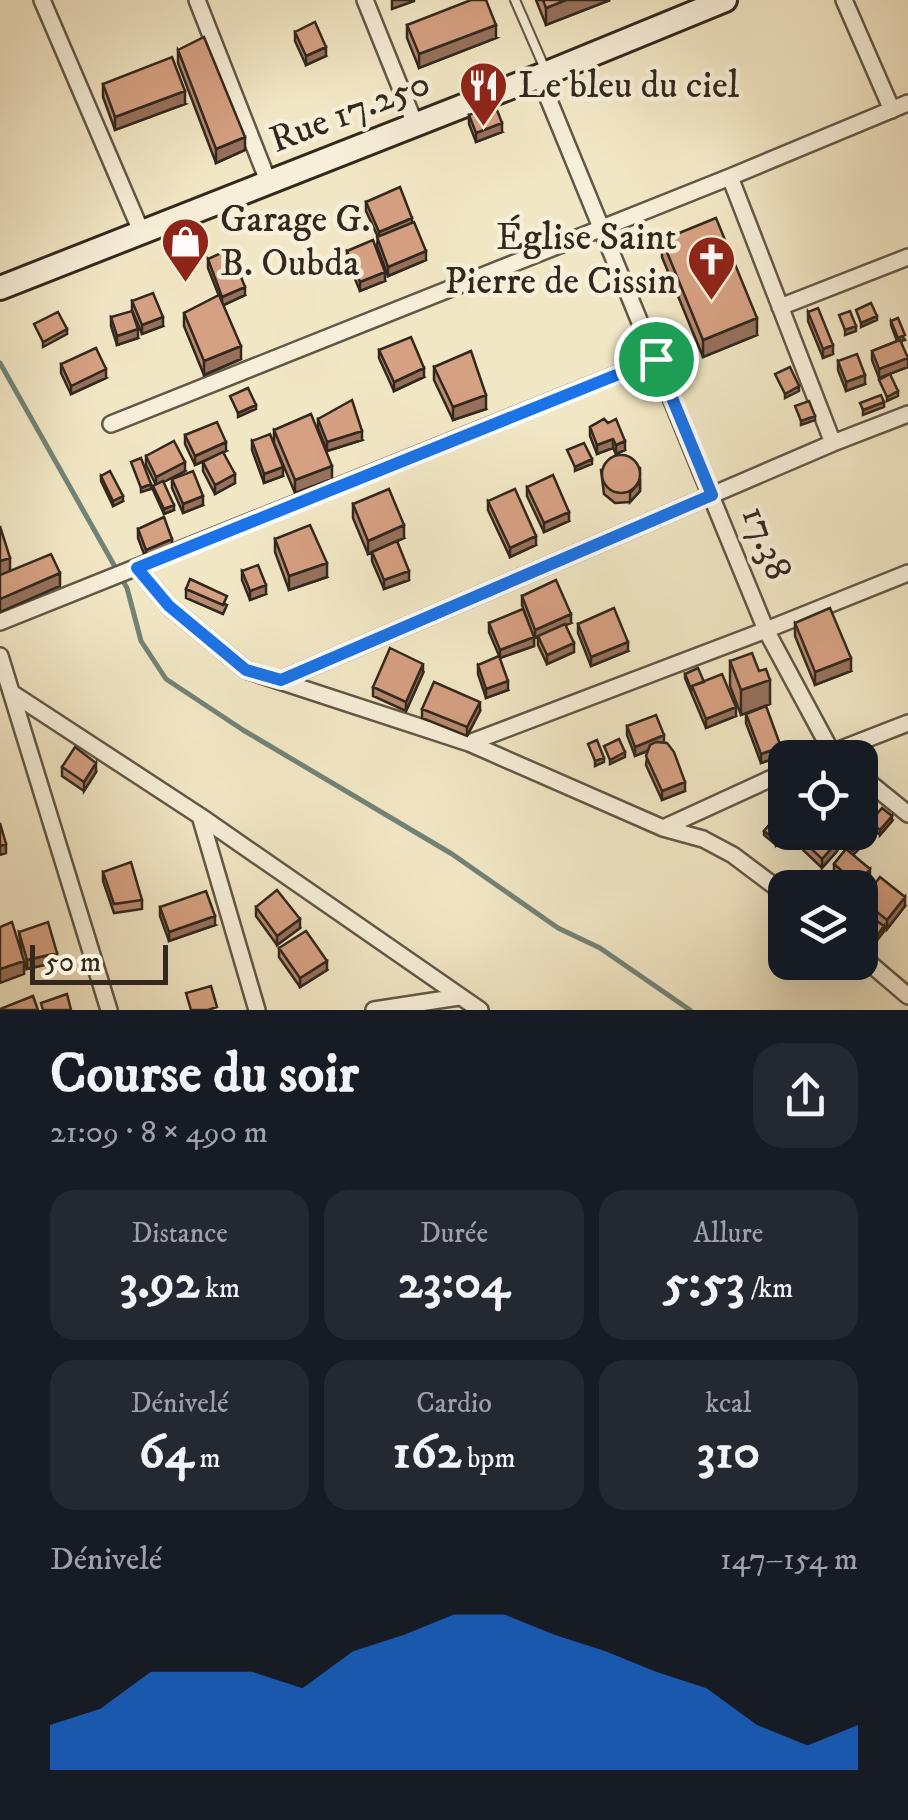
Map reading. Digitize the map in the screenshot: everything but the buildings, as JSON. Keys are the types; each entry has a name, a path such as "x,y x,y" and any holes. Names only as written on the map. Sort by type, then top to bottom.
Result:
{"street":[{"path":"42,0 141,231"},
{"path":"197,0 268,181"},
{"path":"365,0 415,124"},
{"name":"Rue 17.250","path":"0,288 725,0"},
{"path":"844,0 892,110"},
{"name":"17.38","path":"543,74 601,229 766,630 821,740"},
{"path":"111,424 908,104"},
{"path":"730,177 833,443"},
{"path":"780,307 908,257"},
{"path":"0,622 656,359"},
{"path":"281,680 908,414"},
{"path":"136,569 169,606 246,670 470,743 663,828 703,840 768,882"},
{"path":"470,743 908,573"},
{"path":"0,656 109,1010"},
{"path":"12,693 200,816 480,1010"},
{"path":"867,740 908,723"},
{"path":"663,828 768,780"},
{"path":"878,790 908,814"},
{"path":"200,816 257,1010"},
{"path":"878,971 908,996"},
{"path":"374,1010 459,996"}],"lane":[{"path":"515,0 543,74"}],"waterway":[{"path":"0,363 127,588 141,641 166,679 243,730 452,854 558,928 600,948 690,1010"}],"place":[{"name":"Le bleu du ciel","path":"483,128"},
{"name":"Garage G. B. Oubda","path":"185,284"},
{"name":"Église Saint Pierre de Cissin","path":"712,302"}],"route":[{"path":"656,359 712,495 281,680 246,670 169,606 137,568 396,464 656,359"}]}
